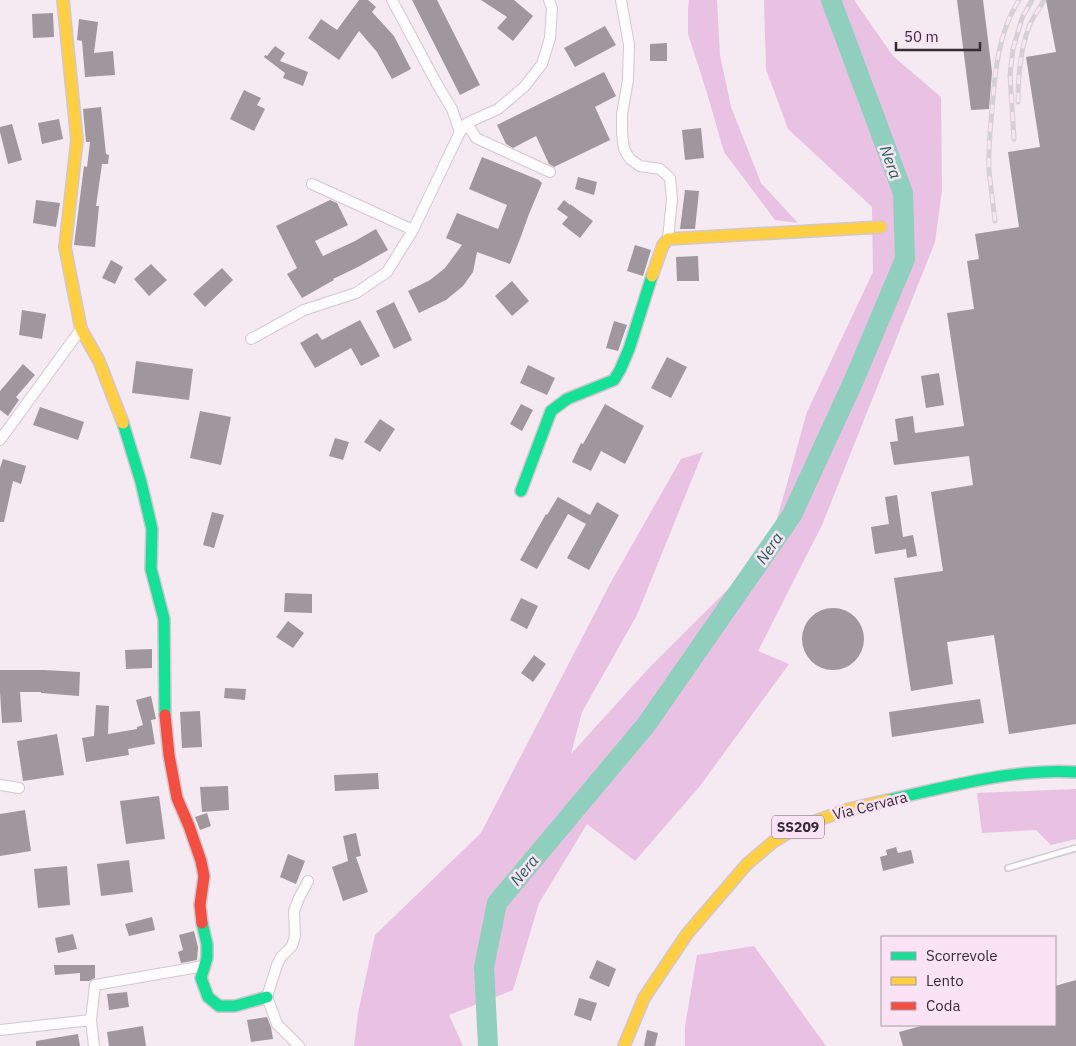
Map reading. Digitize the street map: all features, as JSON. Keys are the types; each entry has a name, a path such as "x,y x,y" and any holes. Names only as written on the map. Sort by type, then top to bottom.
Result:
{"street":[{"path":"63,0 77,140 65,247 80,329 99,361 126,430 152,529 151,570 164,619 164,706 169,756 177,798 192,834 204,876 200,906 207,944 207,958 201,978 208,997 219,1006 236,1006 267,997"},
{"path":"392,0 437,84 463,127 476,138 550,172"},
{"path":"251,338 304,310 356,293 387,272 413,230 463,127 498,109 524,87 542,64 550,38 552,8 550,0"},
{"path":"521,491 551,411 567,399 614,380 620,370 659,255 668,239 672,199 670,178 660,169 640,166 630,159 624,149 622,114 628,80 628,45 621,0"},
{"path":"312,184 413,230"},
{"path":"668,239 881,227"},
{"path":"0,440 80,329"},
{"name":"Via Cervara","path":"624,1046 644,998 687,934 746,864 773,842 796,828 849,809 962,784 1015,774 1060,771 1076,772"},
{"path":"0,785 19,788"},
{"path":"299,1046 277,1024 267,997 277,965 292,946 295,936 294,910 308,881"},
{"path":"94,1046 91,1020 95,985 204,966"},
{"path":"0,1030 91,1020"}],"lane":[{"path":"1008,868 1076,848"}],"shaded area":[{"path":"689,0 717,0 720,55 731,107 761,183 798,223 775,220 724,152 688,34"},
{"path":"764,0 854,0 893,56 941,97 942,190 935,242 822,525 758,651 789,664 700,786 635,861 587,824 539,903 513,990 449,1015 463,1046 354,1046 358,1013 375,935 481,833 611,582 681,459 703,452 637,615 582,712 571,754 649,668 769,548 807,412 873,272 872,207 788,129 766,69"},
{"path":"1076,789 1076,839 1051,845 1036,830 982,833 977,793"},
{"path":"754,946 826,1046 685,1046 685,1027 697,955"}],"building":[{"path":"359,0 368,0 376,7 372,12 394,36 411,69 392,79 377,52 359,31 339,60 308,38 321,19 337,30"},
{"path":"412,0 437,0 480,85 460,95"},
{"path":"481,0 514,0 533,16 513,41 497,28 507,17"},
{"path":"957,0 983,0 992,72 989,109 971,110"},
{"path":"1046,0 1076,0 1076,724 1009,734 994,635 947,642 953,684 911,691 894,578 943,571 931,492 973,485 969,456 894,465 890,442 898,441 895,419 913,416 915,433 964,426 947,313 974,309 967,261 979,259 975,234 1019,227 1008,152 1040,147 1026,57 1056,52"},
{"path":"53,13 54,37 33,38 32,14"},
{"path":"79,19 98,22 94,53 113,51 115,75 85,77 82,41 77,40"},
{"path":"605,26 616,45 575,67 564,48"},
{"path":"667,43 667,61 650,61 650,44"},
{"path":"275,46 285,53 280,61 308,72 303,86 283,78 285,73 264,57"},
{"path":"604,72 616,96 595,107 610,140 554,167 549,164 536,136 513,148 506,144 497,125"},
{"path":"244,90 261,98 257,105 265,109 254,131 230,119"},
{"path":"101,107 106,154 109,155 108,164 102,164 96,206 99,206 95,247 74,245 84,166 87,167 90,142 86,142 83,109"},
{"path":"59,119 63,139 42,144 38,123"},
{"path":"12,124 22,160 8,164 0,127"},
{"path":"701,128 704,158 685,160 682,130"},
{"path":"482,157 539,180 542,183 510,264 477,252 473,272 463,286 446,300 419,313 408,291 430,280 445,268 462,245 446,238 457,213 498,229 507,205 469,189"},
{"path":"578,177 597,182 594,195 575,189"},
{"path":"685,190 699,191 695,229 680,229"},
{"path":"36,200 60,203 56,227 33,223"},
{"path":"330,200 337,203 348,225 315,241 323,256 376,229 388,250 302,298 287,274 297,268 276,226"},
{"path":"564,200 593,221 580,238 562,224 568,217 557,209"},
{"path":"635,245 651,250 643,276 627,271"},
{"path":"698,256 699,281 677,281 676,257"},
{"path":"111,260 123,267 115,284 102,278"},
{"path":"151,264 167,280 149,296 134,279"},
{"path":"222,268 233,280 205,307 193,294"},
{"path":"512,281 529,301 512,316 495,296"},
{"path":"394,302 412,340 394,349 376,311"},
{"path":"22,310 46,314 42,339 19,335"},
{"path":"360,320 380,356 361,366 351,348 315,368 300,343 317,333 322,340"},
{"path":"614,321 627,325 618,351 606,348"},
{"path":"667,357 687,367 671,398 651,388"},
{"path":"136,361 193,369 189,400 132,393"},
{"path":"23,364 35,375 16,397 19,400 8,416 0,410 0,391"},
{"path":"528,365 555,378 547,395 520,383"},
{"path":"939,373 944,405 926,408 921,376"},
{"path":"521,404 533,410 522,431 510,424"},
{"path":"605,404 644,426 625,464 601,451 591,471 572,462 581,443 583,444"},
{"path":"40,407 84,422 78,440 33,425"},
{"path":"200,411 231,417 221,465 190,458"},
{"path":"380,419 395,429 380,452 364,442"},
{"path":"335,438 349,442 343,460 329,456"},
{"path":"3,459 26,466 21,484 13,481 4,522 0,522 0,468"},
{"path":"897,495 903,537 913,535 917,556 907,558 906,549 875,554 871,527 889,524 885,497"},
{"path":"558,497 590,515 597,502 619,515 589,570 567,558 586,524 568,514 537,569 520,560"},
{"path":"212,512 224,515 214,548 203,545"},
{"path":"285,593 312,594 312,613 284,612"},
{"path":"521,598 538,606 527,629 510,620"},
{"path":"827,608 839,608 855,617 862,627 864,639 862,651 855,661 839,670 827,670 816,665 807,656 802,645 802,633 807,622 816,613"},
{"path":"288,621 304,633 293,648 276,637"},
{"path":"152,649 152,668 126,669 125,650"},
{"path":"534,655 546,664 533,682 521,673"},
{"path":"0,670 80,672 79,696 20,692 22,722 2,723"},
{"path":"225,688 246,689 245,700 224,698"},
{"path":"151,696 156,719 151,720 155,744 128,749 129,755 86,762 82,738 94,736 96,705 109,706 108,734 137,729 137,727 143,725 136,700"},
{"path":"980,699 984,723 892,737 889,712"},
{"path":"200,711 202,747 182,748 180,712"},
{"path":"57,734 64,775 23,781 17,741"},
{"path":"378,773 379,789 335,791 334,775"},
{"path":"228,786 229,810 202,812 200,787"},
{"path":"159,796 165,839 126,844 120,801"},
{"path":"25,810 31,851 0,856 0,814"},
{"path":"207,813 211,826 200,830 195,817"},
{"path":"356,833 361,856 356,857 368,892 343,901 332,867 348,861 343,836"},
{"path":"896,847 898,853 911,850 914,863 883,871 880,857 887,855 886,850"},
{"path":"288,854 305,861 296,884 280,877"},
{"path":"129,860 133,892 101,896 97,864"},
{"path":"67,866 70,905 38,908 34,869"},
{"path":"152,917 155,930 129,936 125,924"},
{"path":"194,931 198,947 197,960 181,963 178,952 183,950 179,935"},
{"path":"73,934 77,949 58,953 55,938"},
{"path":"597,960 616,969 609,987 589,978"},
{"path":"54,965 95,965 95,978 89,981 80,981 80,973 55,975"},
{"path":"1076,980 1076,1046 903,1046 899,1032 921,1026 1056,1026 1056,986"},
{"path":"127,992 129,1007 109,1010 107,994"},
{"path":"579,998 597,1003 591,1021 574,1015"},
{"path":"267,1017 273,1039 251,1042 247,1020"},
{"path":"143,1026 146,1046 109,1046 107,1032"},
{"path":"647,1030 658,1033 655,1046 644,1046"},
{"path":"78,1034 80,1046 36,1046 36,1041"}],"waterway":[{"name":"Nera","path":"488,1046 484,967 497,903 646,725 792,515 854,380 905,259 903,193 831,0"}],"railway":[{"path":"995,221 989,171 990,133 995,81 1002,39 1006,26 1019,0"},
{"path":"1014,139 1010,75 1013,49 1022,18 1032,0"},
{"path":"1018,102 1019,72 1024,43 1030,24 1044,0"}],"traffic: fast":[{"path":"521,491 551,411 567,399 614,380 629,349 652,276"},
{"path":"123,423 141,482 152,529 151,569 164,619 165,715"},
{"path":"888,800 958,784 1005,776 1029,773 1076,772"},
{"path":"202,923 207,944 207,958 201,978 208,997 219,1006 235,1006 267,997"}],"traffic: slow":[{"path":"63,0 77,140 65,247 81,329 99,361 123,423"},
{"path":"652,276 663,245 668,239 881,227"},
{"path":"624,1046 644,998 687,934 747,864 773,842 796,828 849,809 888,800"}],"traffic: jam":[{"path":"165,715 169,755 177,798 189,826 204,876 200,905 202,923"}]}
